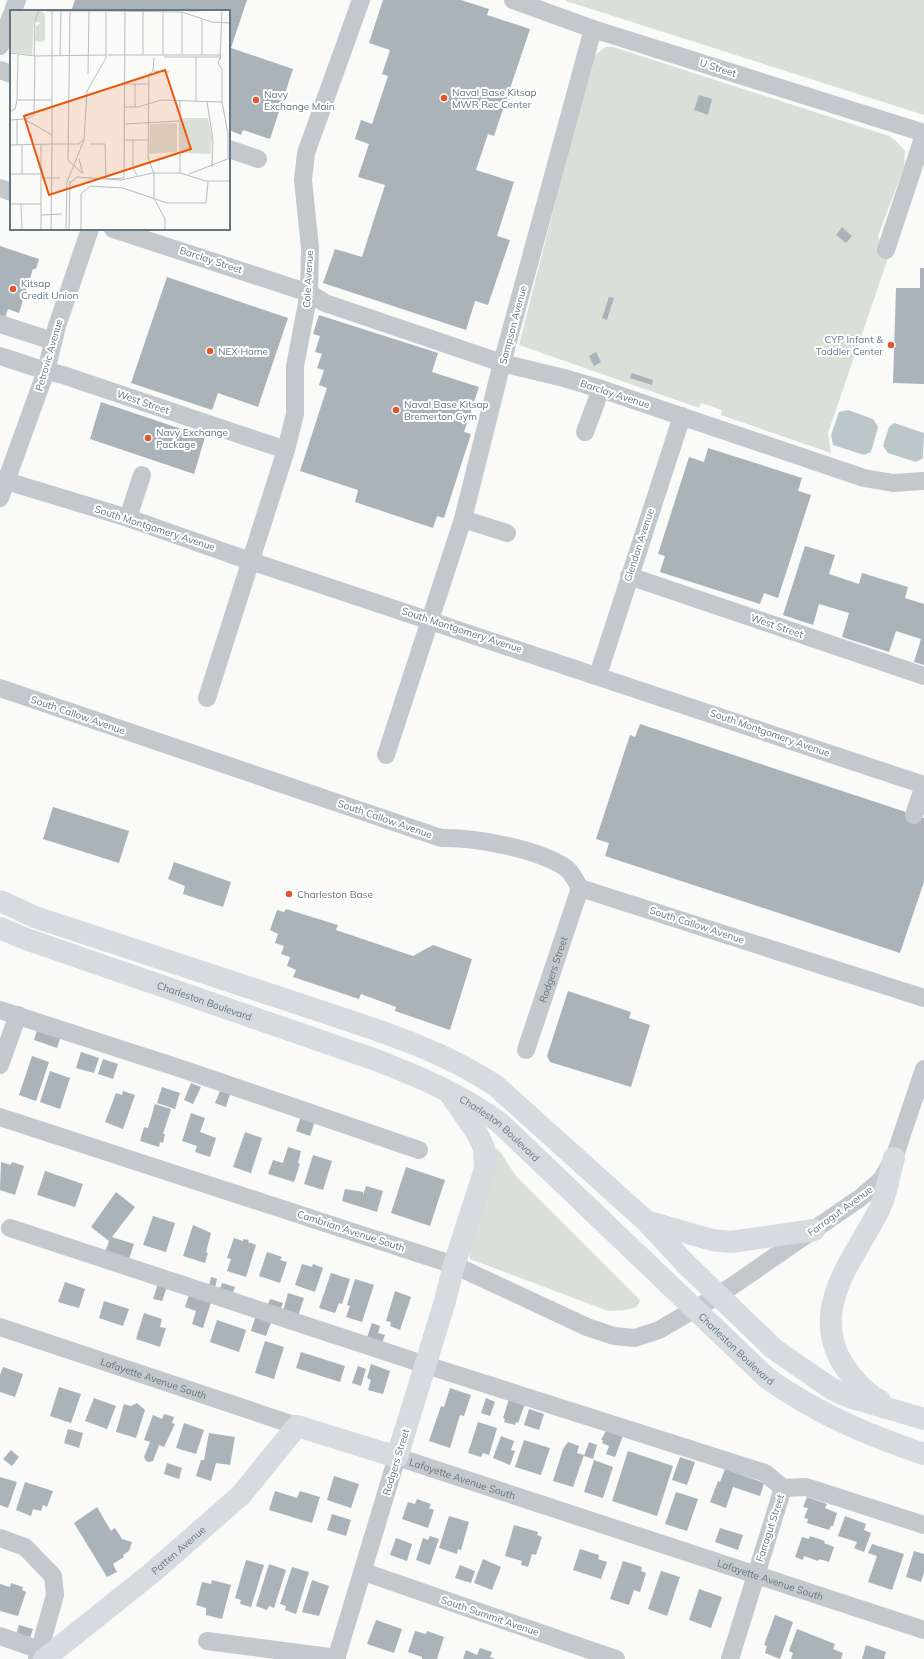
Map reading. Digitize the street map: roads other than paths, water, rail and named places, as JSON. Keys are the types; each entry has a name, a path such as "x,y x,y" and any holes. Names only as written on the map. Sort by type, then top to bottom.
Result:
{"main road":[{"path":"0,901 35,917 368,1027 450,1059 470,1069 496,1086 646,1221 685,1263 774,1349 832,1389 871,1404 924,1419"},
{"name":"Charleston Boulevard","path":"0,928 26,939 376,1060 425,1079 481,1109 500,1123 694,1310 767,1378 798,1400 866,1434 924,1454"},
{"name":"Rodgers Street","path":"397,1457 446,1301 454,1265 486,1169 484,1148 477,1133 447,1090"},
{"path":"893,1409 867,1393 852,1378 834,1347 830,1324 831,1307 837,1288 881,1206 894,1158"},
{"path":"646,1221 712,1240 731,1242 814,1230"},
{"name":"Lafayette Avenue South","path":"297,1426 397,1457"},
{"name":"Patten Avenue","path":"40,1656 153,1572 241,1495 297,1426"}],"street":[{"path":"13,10 17,0"},
{"name":"Cole Avenue","path":"207,698 286,450 295,414 295,366 309,293 310,248 303,180 306,153 360,0"},
{"name":"U Street","path":"513,0 593,29 924,134"},
{"path":"0,46 10,19"},
{"name":"Sampson Avenue","path":"386,755 463,518 502,363 593,29"},
{"path":"0,70 10,74"},
{"path":"886,250 924,134"},
{"path":"230,149 258,159"},
{"path":"0,188 10,192"},
{"name":"Petrovic Avenue","path":"0,498 3,480 46,371 53,341 90,230"},
{"name":"Barclay Street","path":"116,230 309,293"},
{"name":"Barclay Avenue","path":"309,293 325,303 502,363 564,378 601,389 864,478 893,483 924,482"},
{"path":"0,324 53,341"},
{"name":"West Street","path":"0,356 46,371 63,374 286,450"},
{"path":"586,432 601,389"},
{"name":"Glendon Avenue","path":"598,675 682,416"},
{"path":"128,518 142,475"},
{"name":"South Montgomery Avenue","path":"3,480 128,518 250,561 598,675 924,785"},
{"path":"463,518 507,533"},
{"name":"West Street","path":"629,576 924,676"},
{"name":"South Callow Avenue","path":"0,688 441,838 462,838 518,849 548,858 567,868 580,888 924,998"},
{"path":"914,815 924,785"},
{"name":"Rodgers Street","path":"526,1050 580,888"},
{"path":"0,1010 182,1069 419,1150"},
{"path":"0,1066 18,1015"},
{"name":"Farragut Avenue","path":"719,1295 860,1198 881,1180 894,1158 924,1068"},
{"name":"Cambrian Avenue South","path":"0,1117 454,1265 587,1327 614,1336 635,1338 659,1330 694,1310"},
{"path":"10,1228 426,1365 765,1473 783,1488 806,1487 924,1525"},
{"path":"694,1310 719,1295"},
{"name":"Lafayette Avenue South","path":"0,1327 297,1426"},
{"name":"Rodgers Street","path":"337,1658 364,1572 397,1457"},
{"name":"Lafayette Avenue South","path":"397,1457 754,1576 924,1630"},
{"name":"Farragut Street","path":"730,1659 754,1576 783,1488"},
{"path":"0,1538 26,1547 53,1576 54,1595 40,1656 0,1636"},
{"name":"South Summit Avenue","path":"364,1572 616,1659"},
{"path":"207,1641 337,1658"}],"place":[{"name":"Naval Base Kitsap MWR Rec Center","path":"444,98"},
{"name":"Navy Exchange Main","path":"256,100"},
{"name":"Kitsap Credit Union","path":"13,289"},
{"name":"CYP Infant & Toddler Center","path":"891,345"},
{"name":"NEX Home","path":"210,351"},
{"name":"Naval Base Kitsap Bremerton Gym","path":"396,410"},
{"name":"Navy Exchange Package","path":"148,438"},
{"name":"Charleston Base","path":"289,894"}]}
